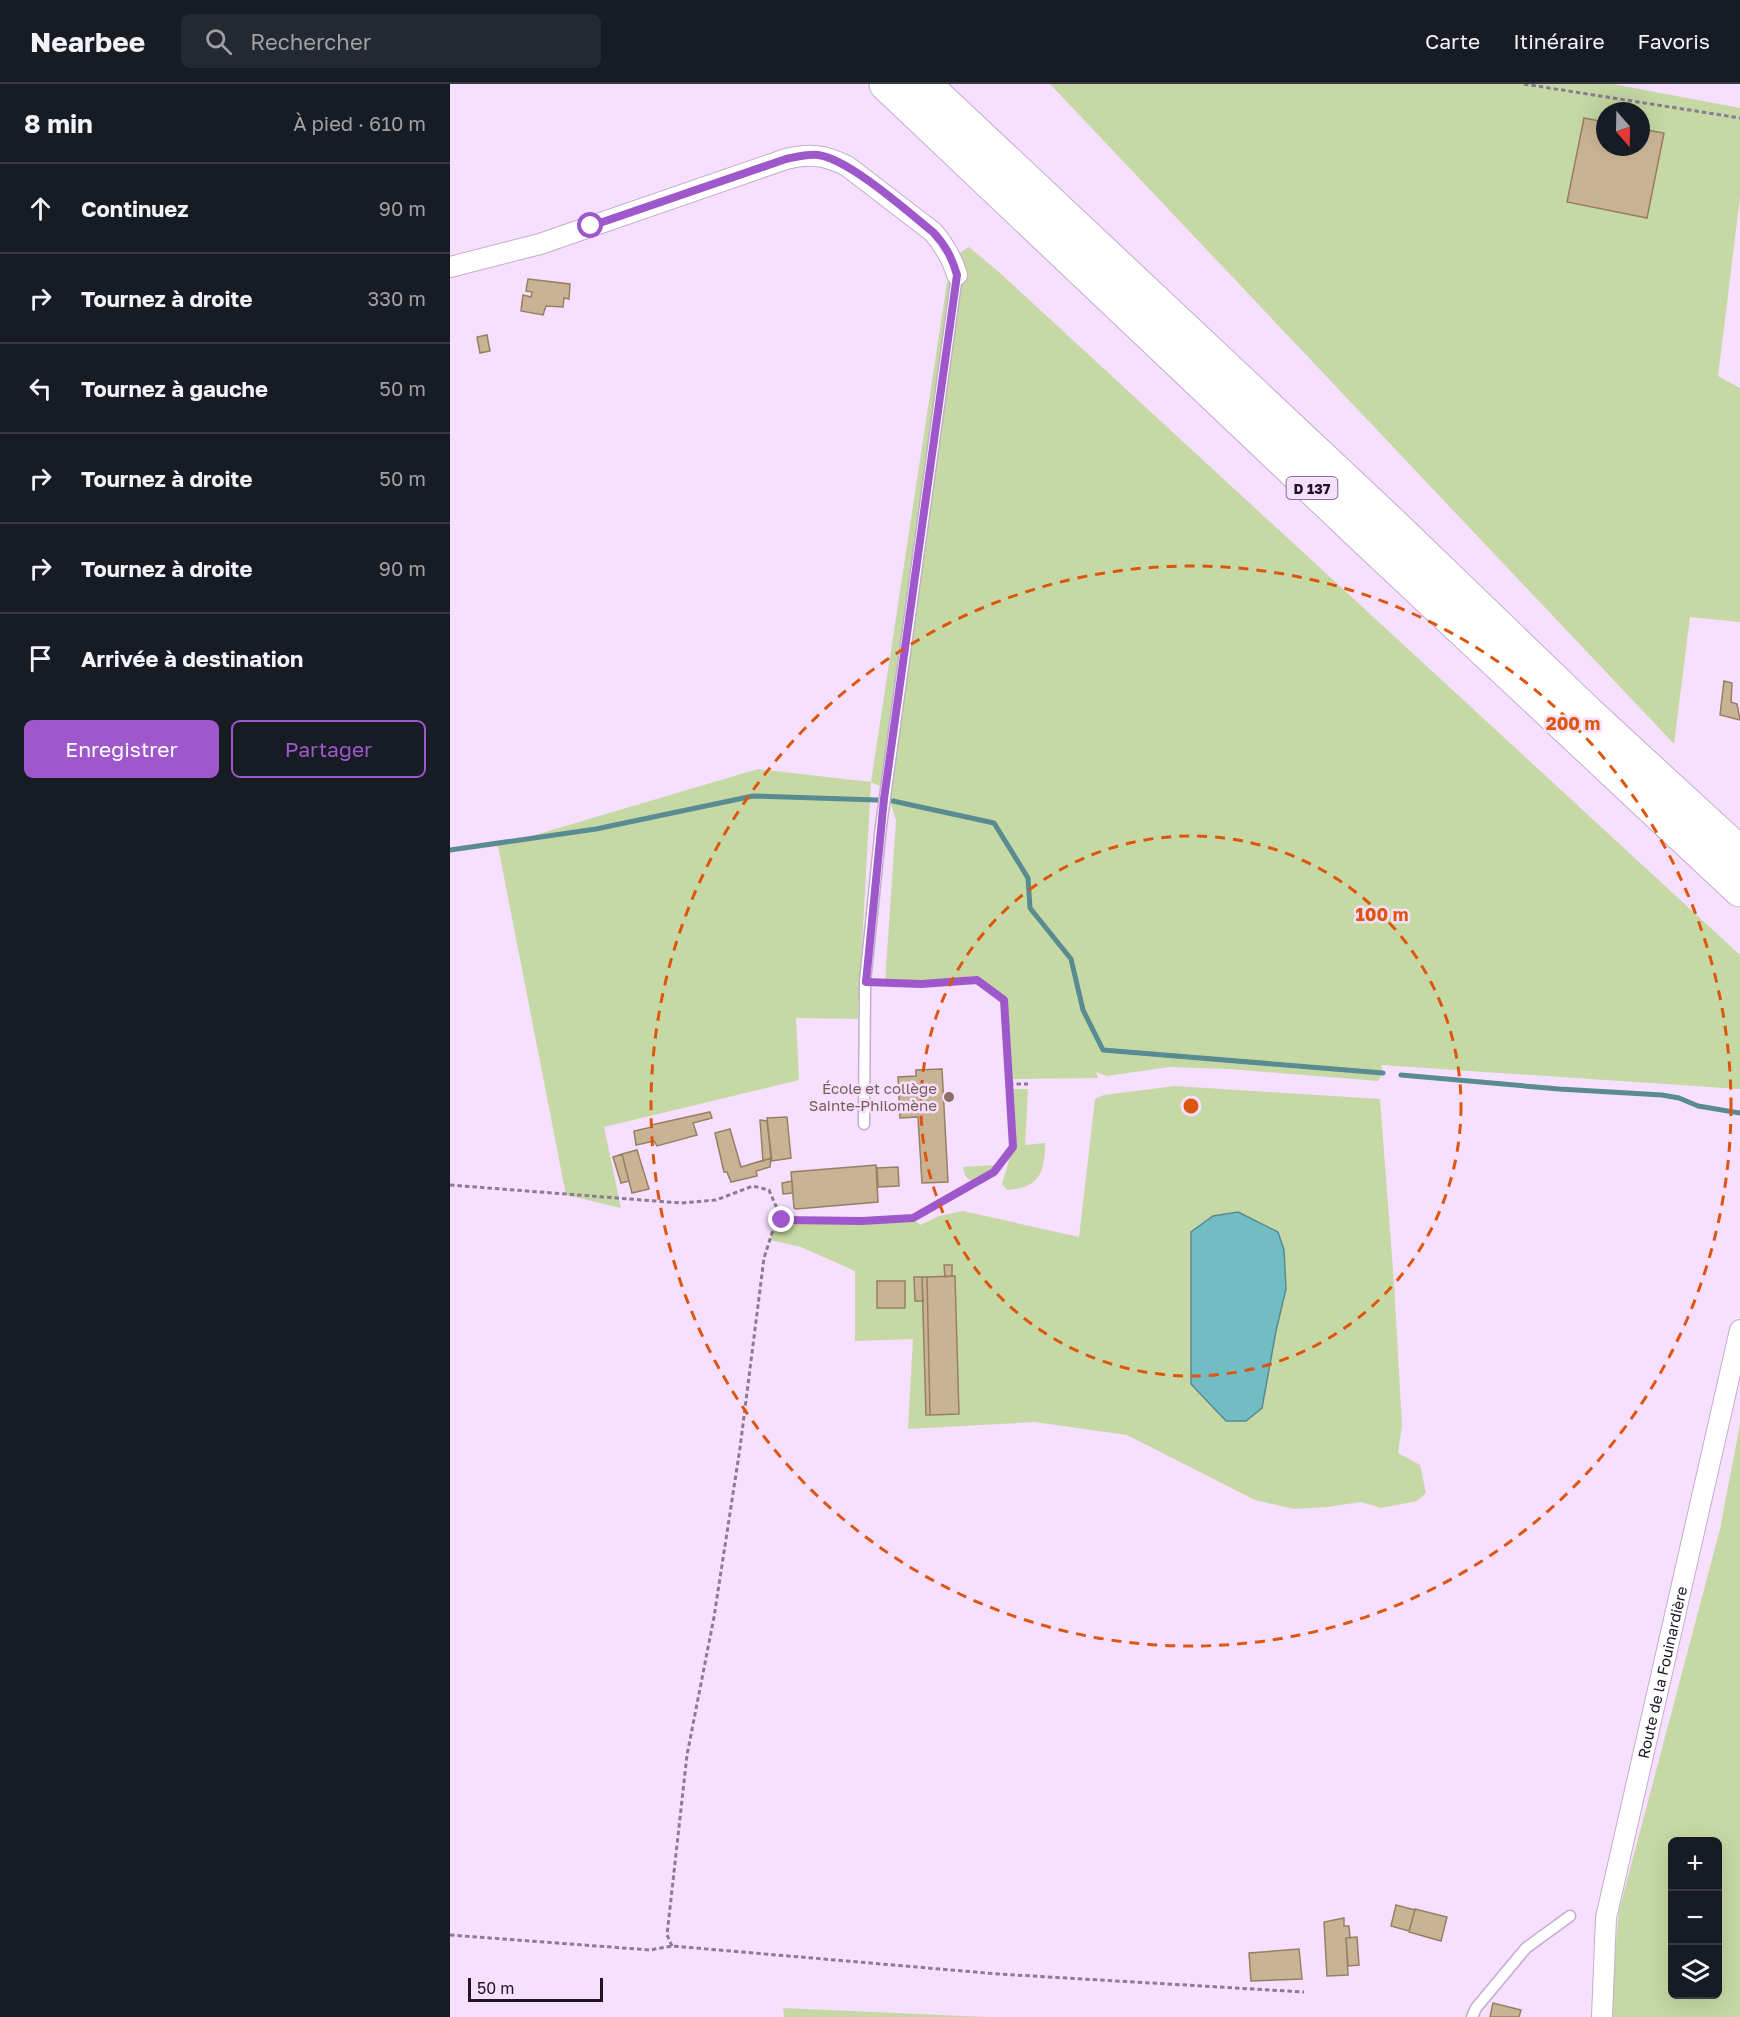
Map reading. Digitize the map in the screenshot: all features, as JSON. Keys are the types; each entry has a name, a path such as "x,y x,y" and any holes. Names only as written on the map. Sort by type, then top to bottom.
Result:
{"highway":[{"name":"D 137","path":"886,84 1740,890"},
{"name":"D 137","path":"924,84 1383,516 1589,714 1740,853"}],"street":[{"path":"450,267 540,244 786,159 801,155 818,155 831,158 847,166 933,232 952,258 957,275"},
{"name":"Route de la Fouinardière","path":"1602,2017 1606,1918 1740,1330"}],"lane":[{"path":"864,1124 866,982 883,808 957,275"},
{"path":"1472,2017 1476,2008 1526,1948 1570,1917"}],"path":[{"path":"1524,84 1740,118"},
{"path":"782,1220 862,1221 913,1218 994,1172 1013,1147 1004,1000 977,980 921,984 866,982"},
{"path":"1009,1084 1028,1084"},
{"path":"450,1185 681,1203 716,1200 753,1186 769,1190 782,1220"},
{"path":"672,1946 667,1935 687,1755 714,1617 735,1482 764,1258 772,1233 782,1220"},
{"path":"450,1935 650,1950 672,1946 998,1974 1304,1992"}],"shaded area":[{"path":"1050,84 1613,84 1740,108 1740,198 1718,376 1740,388 1740,622 1690,617 1674,744"},
{"path":"969,247 1000,273 1740,955 1740,1089 1381,1065 1383,1073 1378,1081 1229,1069 1169,1067 1107,1076 1096,1072 1098,1078 1009,1079 1003,1000 977,980 921,984 885,983 896,820 886,789 871,782 948,276 952,258"},
{"path":"758,769 871,782 858,1019 796,1018 799,1080 604,1127 621,1208 566,1195 498,846"},
{"path":"1175,1086 1380,1099 1402,1426 1398,1453 1420,1465 1426,1493 1417,1501 1381,1508 1361,1502 1294,1509 1255,1500 1127,1435 1035,1422 908,1429 913,1339 855,1341 855,1271 801,1247 770,1240 772,1233 782,1220 862,1221 913,1218 920,1225 939,1216 963,1211 1079,1237 1095,1099 1104,1095","holes":["1286,1289 1276,1331 1226,1421 1203,1397"]},
{"path":"1009,1089 1028,1089 1025,1145 1045,1143 1044,1163 1038,1177 1026,1186 1007,1190 1002,1184 1013,1147"},
{"path":"996,1165 994,1172 975,1180 967,1178 963,1167"},
{"path":"1238,1212 1278,1232 1284,1250 1286,1289 1262,1408 1246,1421 1226,1421 1191,1384 1191,1232 1213,1216"},
{"path":"1740,1424 1740,2017 1611,2017 1619,1911 1720,1529"},
{"path":"783,2008 987,2017 784,2017"}],"building":[{"path":"1584,118 1596,120 1596,156 1650,156 1650,131 1664,133 1647,218 1567,202"},
{"path":"528,279 570,284 569,299 564,298 563,307 546,306 543,315 521,311 523,295 531,297 532,292 526,291"},
{"path":"487,335 490,351 480,353 477,337"},
{"path":"1724,681 1732,683 1731,702 1737,704 1740,720 1720,715"},
{"path":"942,1069 948,1182 922,1183 918,1117 900,1118 898,1077 916,1076 916,1070"},
{"path":"710,1112 712,1118 693,1123 697,1135 657,1146 654,1141 636,1145 634,1131"},
{"path":"787,1117 791,1158 772,1161 767,1118"},
{"path":"760,1120 767,1121 771,1158 763,1161"},
{"path":"730,1129 741,1167 771,1158 770,1167 756,1171 757,1176 731,1182 727,1172 724,1172 715,1133"},
{"path":"637,1150 649,1189 632,1193 622,1154"},
{"path":"622,1154 629,1181 621,1183 613,1157"},
{"path":"876,1165 878,1202 794,1208 791,1172"},
{"path":"898,1167 899,1186 878,1187 877,1168"},
{"path":"792,1181 793,1193 783,1194 782,1183"},
{"path":"944,1265 952,1265 952,1276 945,1277"},
{"path":"955,1276 959,1414 930,1415 927,1277"},
{"path":"914,1277 922,1277 923,1301 915,1301"},
{"path":"922,1277 927,1277 930,1415 926,1415"},
{"path":"877,1281 905,1281 905,1308 877,1308"},
{"path":"1396,1905 1415,1910 1409,1931 1391,1926"},
{"path":"1415,1909 1447,1917 1441,1941 1409,1932"},
{"path":"1344,1918 1344,1926 1349,1926 1350,1938 1346,1938 1348,1975 1327,1976 1324,1922"},
{"path":"1357,1937 1359,1965 1348,1966 1346,1938"},
{"path":"1299,1949 1302,1979 1251,1981 1249,1953"},
{"path":"1493,2003 1521,2010 1519,2017 1490,2017"}],"waterway":[{"path":"450,850 596,829 753,796 877,800"},
{"path":"893,801 994,823 1028,878 1030,908 1071,959 1083,1010 1103,1050 1383,1073"},
{"path":"1401,1075 1559,1089 1662,1095 1679,1098 1698,1106 1740,1113"}],"place":[{"name":"École et collège Sainte-Philomène","path":"949,1097"}],"route":[{"path":"591,226 786,159 801,155 818,155 831,158 847,166 933,232 952,258 957,275 884,799 866,982 921,984 977,980 1004,1000 1013,1147 994,1172 913,1218 862,1221 782,1220"}]}
